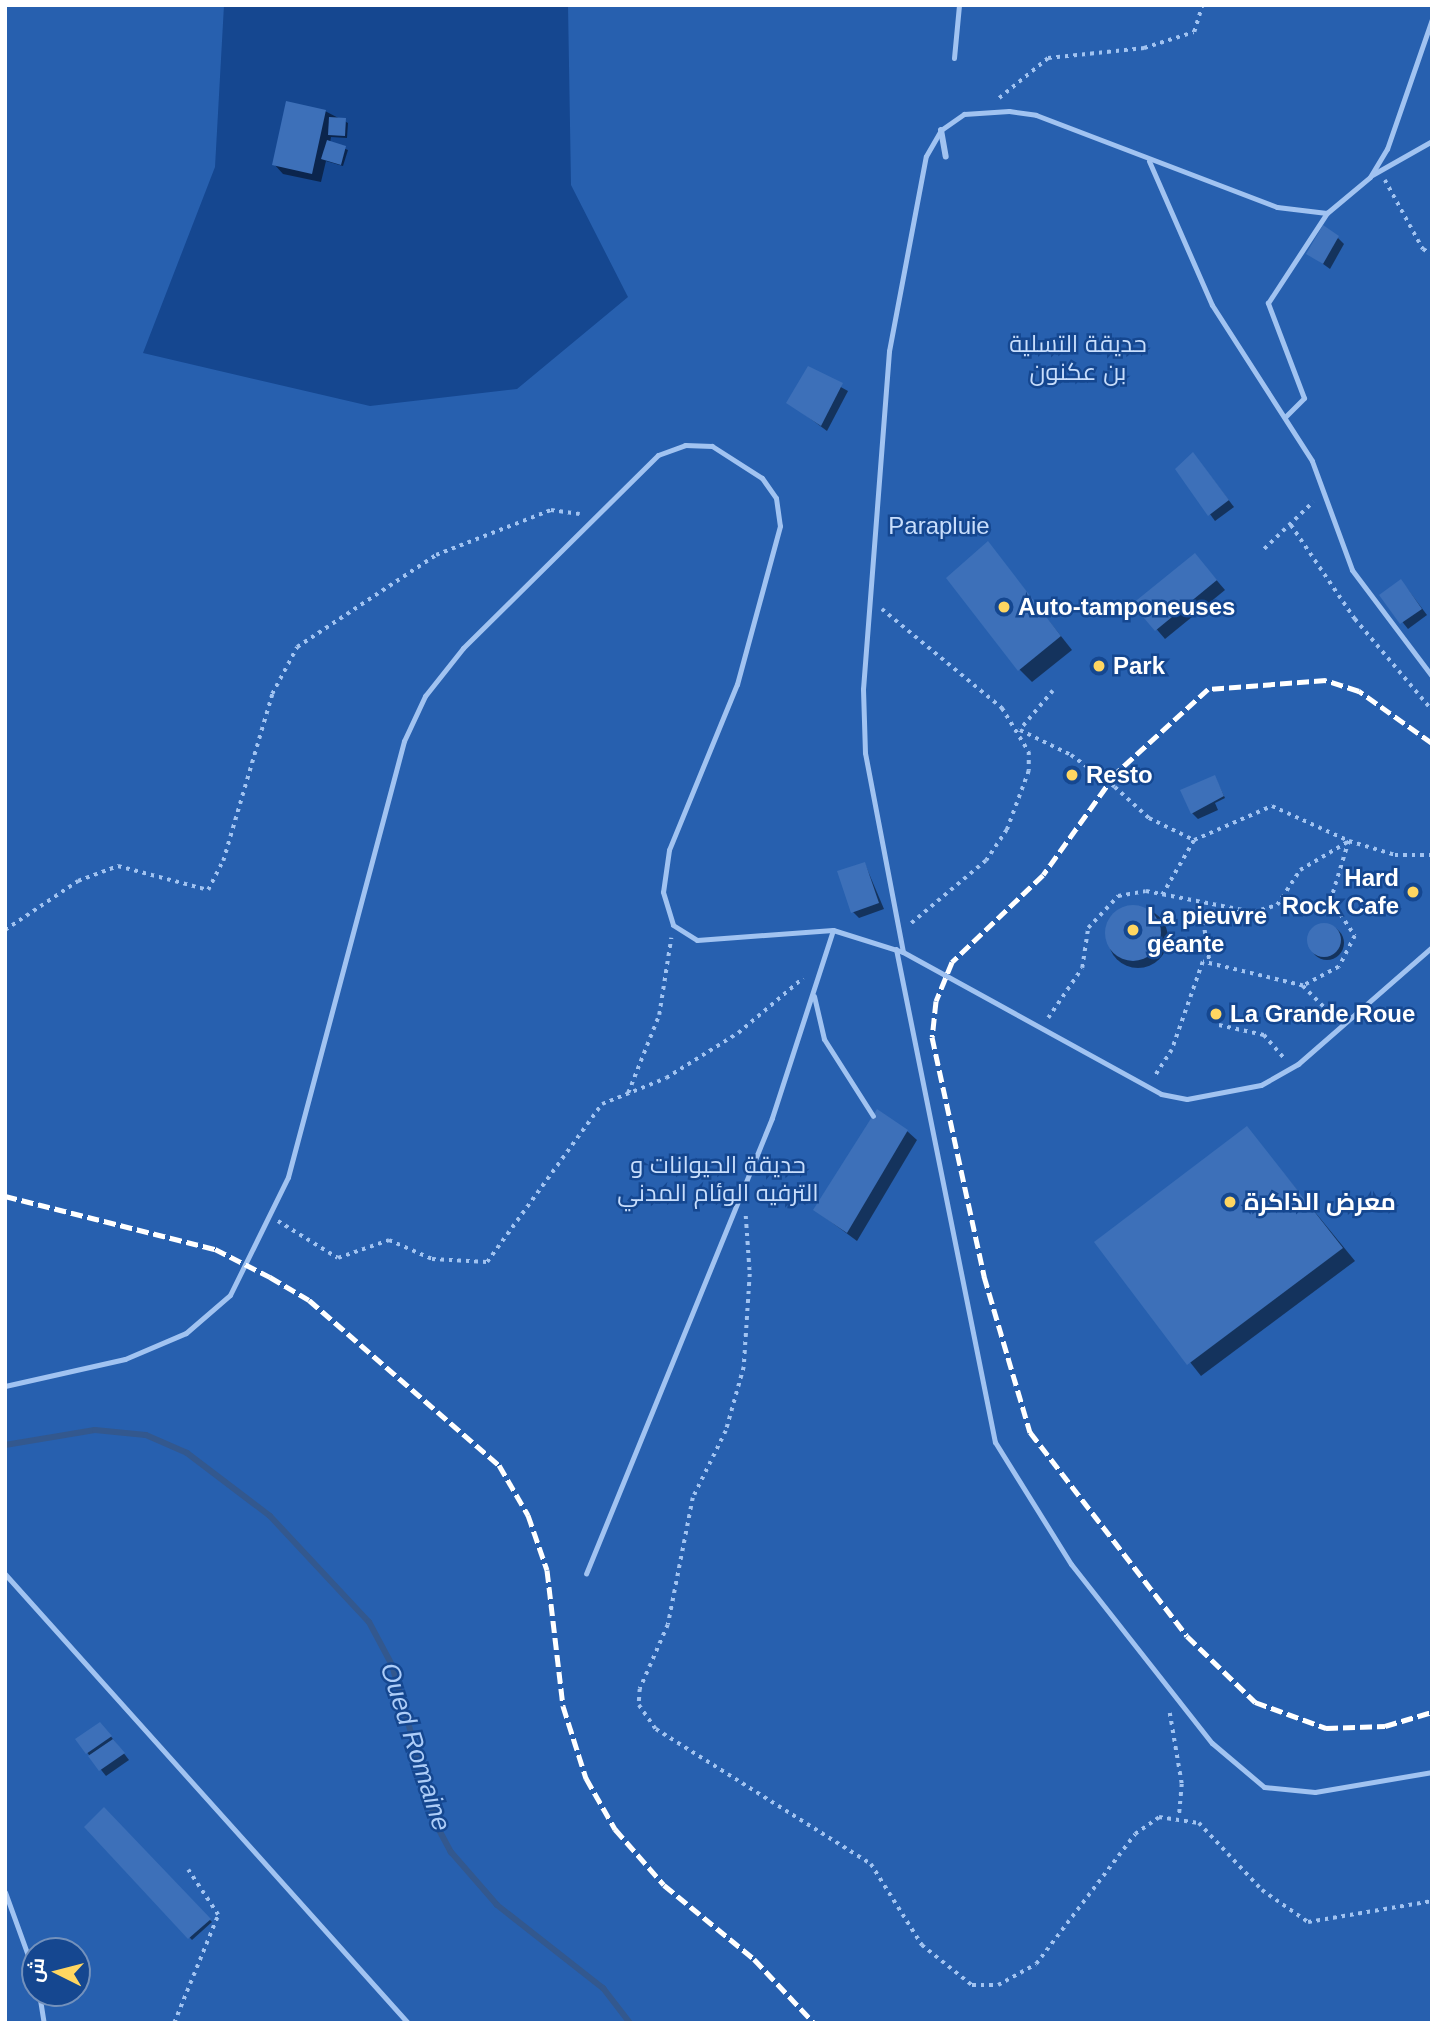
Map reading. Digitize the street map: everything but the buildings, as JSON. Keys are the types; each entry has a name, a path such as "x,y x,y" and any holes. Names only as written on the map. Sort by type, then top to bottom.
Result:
{"street":[{"path":"941,130 946,157"}],"lane":[{"path":"954,58 959,5"},
{"path":"1370,177 1409,99 1432,19"},
{"path":"1327,212 1277,207 1149,161 1036,115 984,110 941,130 918,182 889,351 873,600 863,688 865,753 900,951 995,1442 1071,1564 1212,1743 1264,1787 1315,1792 1432,1772"},
{"path":"1285,417 1304,398 1268,303 1327,212 1380,170 1432,141"},
{"path":"1149,161 1212,305 1285,417 1323,492 1352,570 1432,676"},
{"path":"5,1385 125,1359 186,1333 230,1295 272,1216 288,1177 409,730 425,696 463,648 658,455 685,445 712,446 762,478 776,498 780,526 737,684 669,850 663,892 673,925 697,940 833,930 900,951 1146,1086 1186,1099 1226,1095 1292,1067 1342,1028 1432,947"},
{"path":"586,1574 741,1189 813,993 833,930"},
{"path":"813,993 824,1040 873,1116"},
{"path":"5,1574 408,2023"},
{"path":"5,1892 21,1937"}],"path":[{"path":"984,110 1048,58 1144,48 1195,32 1202,5"},
{"path":"1380,170 1423,249 1432,254"},
{"path":"1264,549 1323,492"},
{"path":"5,930 78,881 118,866 208,890 223,860 272,694 297,647 436,555 551,510 596,516"},
{"path":"1291,525 1355,619 1432,710"},
{"path":"873,600 962,672 1020,730 1071,755 1115,786 1149,818 1194,840"},
{"path":"1020,730 1053,691"},
{"path":"900,951 912,921 986,861 1007,830 1029,771 1020,730"},
{"path":"1162,895 1194,840 1272,807 1349,841 1395,855 1432,855"},
{"path":"1040,1029 1082,968 1088,928 1100,909 1118,896 1162,895 1201,905 1253,912 1277,905 1300,870 1349,841"},
{"path":"1303,986 1339,967 1355,936 1331,900 1349,841"},
{"path":"1201,905 1210,964"},
{"path":"628,1093 659,1015 673,925"},
{"path":"272,1216 338,1258 388,1240 432,1259 487,1262 602,1104 628,1093 738,1032 824,961"},
{"path":"1146,1086 1172,1050 1195,975 1203,962 1303,986 1342,1028"},
{"path":"1219,1025 1264,1035 1292,1067"},
{"path":"741,1189 750,1246 744,1367 726,1431 694,1498 668,1625 640,1689 644,1717 669,1740 871,1864 922,1945 957,1977 984,1987 1036,1964 1135,1834 1159,1816 1179,1816 1199,1823 1262,1891 1300,1919 1432,1901"},
{"path":"1167,1700 1180,1765 1179,1816"},
{"path":"174,2023 218,1915 188,1870"}],"green space":[{"name":"حديقة الحيوانات و الترفيه الوئام المدني","path":"5,5 224,5 215,167 143,353 370,406 517,389 628,297 571,185 568,5 1432,5 1432,2023 5,2023"}],"waterway":[{"name":"Oued Romaine","path":"5,1445 95,1430 146,1435 187,1453 270,1516 369,1622 392,1665 437,1826 451,1852 497,1905 603,1988 630,2023"}],"railway":[{"path":"1432,743 1359,691 1326,680 1208,689 1116,773 1043,875 952,962 936,1001 932,1037 984,1276 1030,1432 1187,1636 1255,1702 1326,1728 1385,1726 1432,1712"},
{"path":"5,1196 215,1249 270,1277 309,1300 499,1465 528,1515 547,1570 563,1706 586,1778 615,1829 664,1885 754,1959 814,2023"}],"place":[{"name":"Auto-tamponeuses","path":"1004,607"},
{"name":"Park","path":"1099,666"},
{"name":"Resto","path":"1072,775"},
{"name":"Hard Rock Cafe","path":"1413,892"},
{"name":"La pieuvre géante","path":"1133,930"},
{"name":"La Grande Roue","path":"1216,1014"},
{"name":"معرض الذاكرة","path":"1230,1202"}],"park label":[{"name":"حديقة التسلية بن عكنون","path":"1078,358"},
{"name":"Parapluie","path":"939,526"}]}
